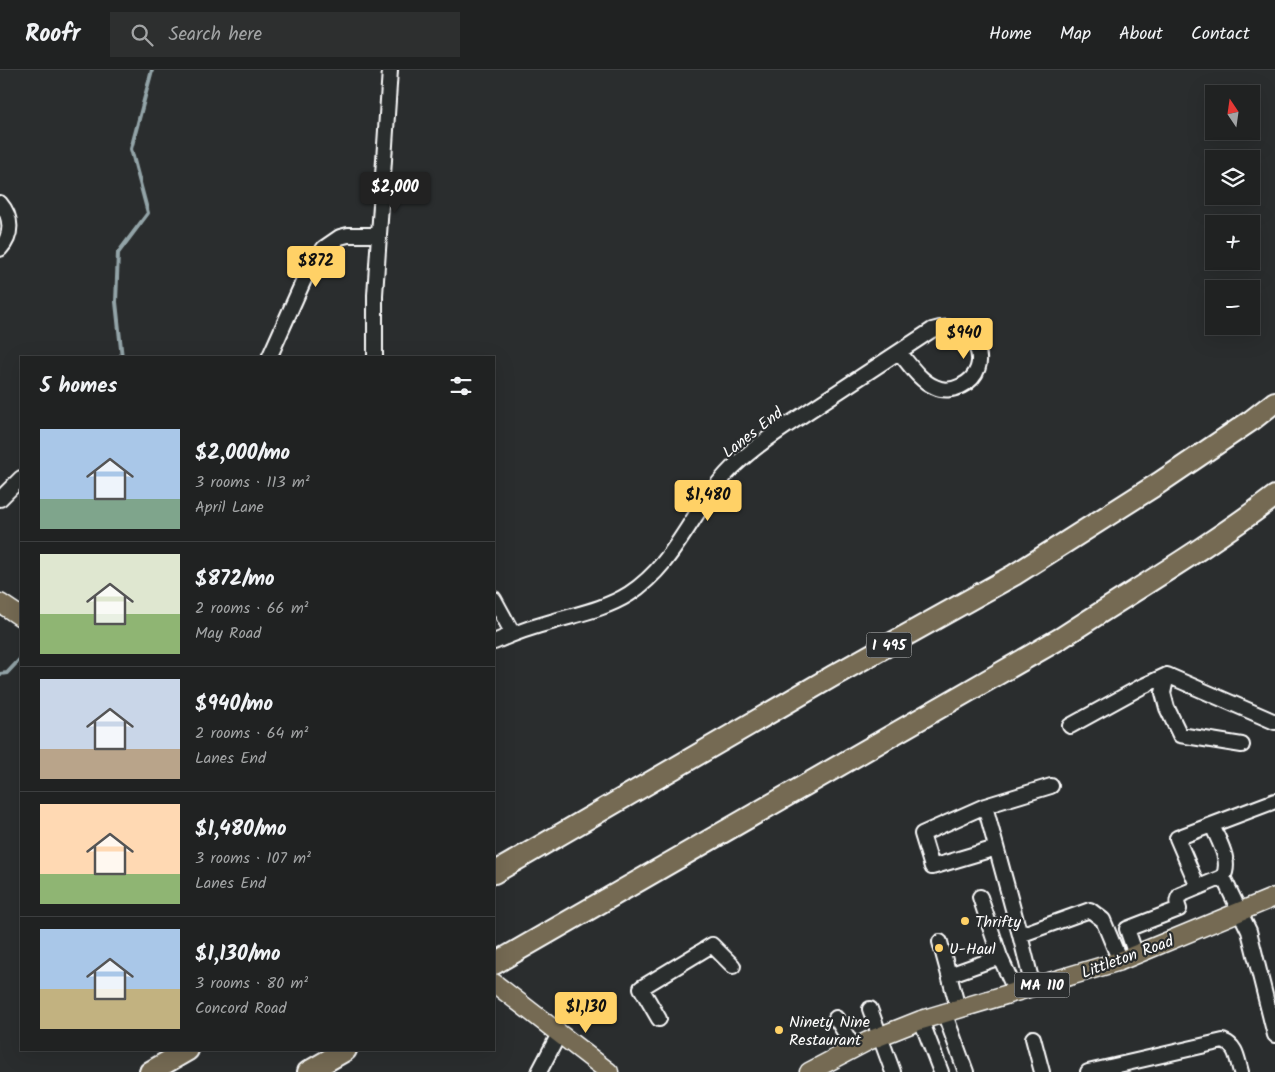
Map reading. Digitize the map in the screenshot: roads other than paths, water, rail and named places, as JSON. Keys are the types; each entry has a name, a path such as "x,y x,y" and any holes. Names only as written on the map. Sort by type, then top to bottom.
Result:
{"highway":[{"name":"I 495","path":"495,872 825,681 1014,575 1159,483 1252,420 1275,402"},
{"path":"495,963 1061,638 1189,557 1275,496"},
{"path":"150,1072 186,1051"},
{"path":"308,1072 344,1051"}],"main road":[{"path":"0,603 20,615"},
{"name":"Littleton Road","path":"809,1072 854,1048 921,1020 1120,961 1275,897"},
{"path":"495,984 609,1072"}],"street":[{"path":"375,356 374,312 390,70"},
{"path":"0,203 8,216 10,225 9,234 0,249"},
{"path":"269,356 307,273 324,248 340,237 348,235 379,235"},
{"name":"Lanes End","path":"495,642 513,634 599,609 643,584 656,573 667,559 712,492 734,467 763,441 932,330 952,327 962,330 973,341 979,356 978,367 965,384 956,389 945,390 934,387 926,382 899,352"},
{"path":"0,499 20,479"},
{"path":"495,601 513,634"},
{"path":"1167,675 1163,693 1167,708 1180,735 1242,745"},
{"path":"1070,726 1167,675 1275,722"},
{"path":"996,848 932,868 922,834 984,806 1051,786"},
{"path":"1198,887 1177,838 1275,801"},
{"path":"984,806 1020,935 1025,989"},
{"path":"1136,955 1127,929 1180,910 1177,898 1180,895 1222,877 1227,863 1212,824"},
{"path":"1222,877 1249,931 1275,1035"},
{"path":"980,897 1000,956 1025,989"},
{"path":"1020,935 1090,910 1103,920 1120,961"},
{"path":"940,942 949,976 951,1010 966,1072"},
{"path":"659,1019 641,988 712,946 733,966"},
{"path":"949,976 1000,956"},
{"path":"870,1009 893,1072"},
{"path":"836,1018 854,1048"},
{"path":"921,1020 941,1072"},
{"path":"539,1072 559,1034"},
{"path":"1033,1038 1042,1072"},
{"path":"1088,1072 1223,1040 1230,1043 1235,1049 1241,1072"}],"waterway":[{"path":"122,356 116,302 118,253 148,213 131,149 152,70"},
{"path":"0,674 7,673 20,659"}],"place":[{"name":"Thrifty","path":"965,921"},
{"name":"U-Haul","path":"939,948"},
{"name":"Ninety Nine Restaurant","path":"779,1030"}]}
